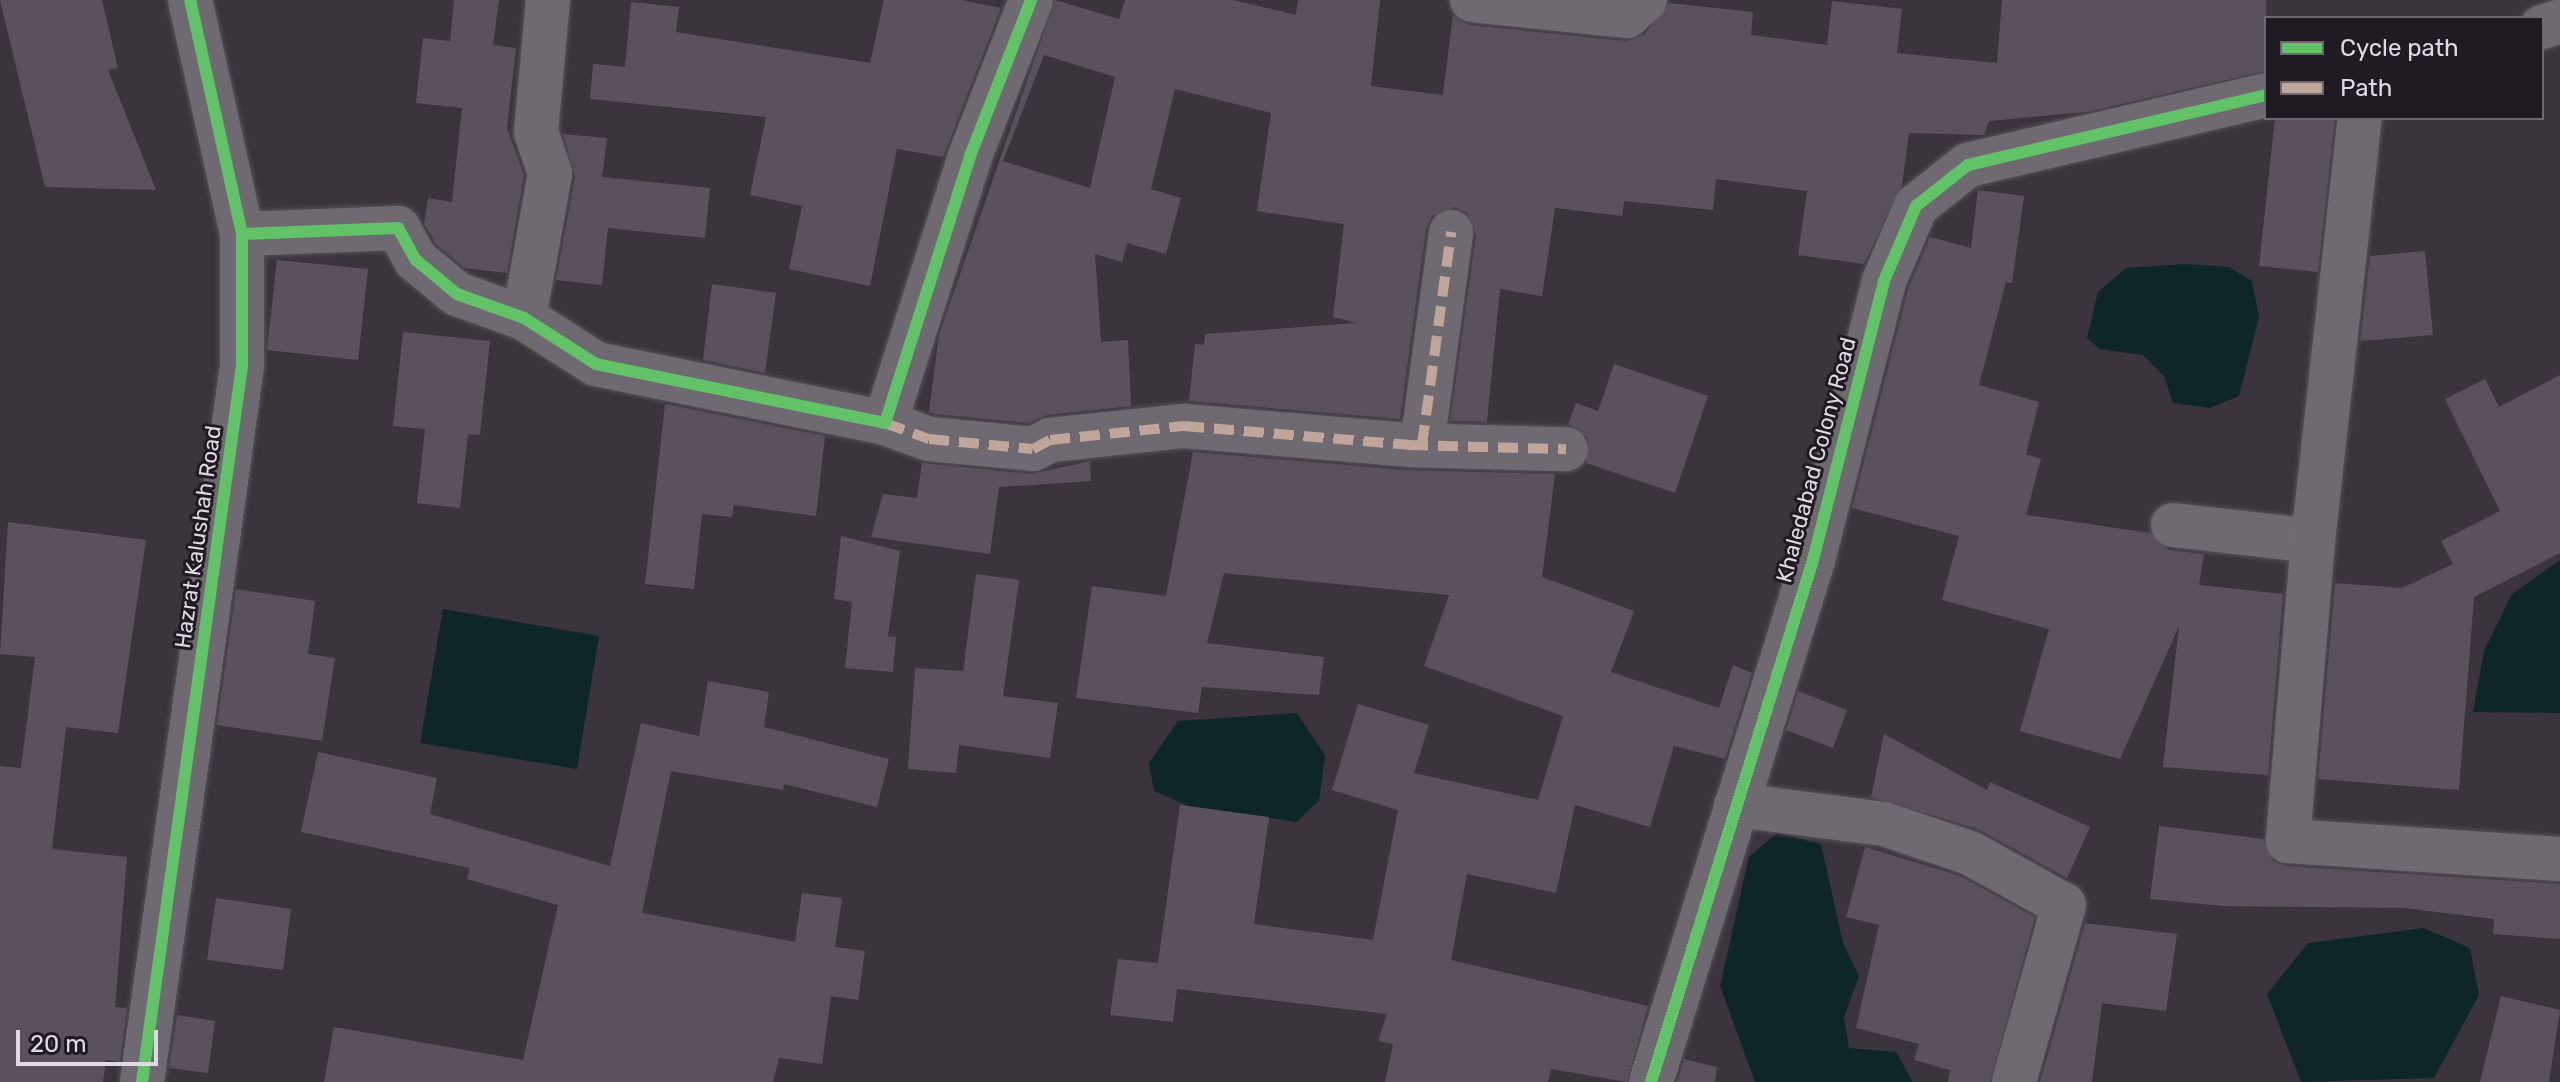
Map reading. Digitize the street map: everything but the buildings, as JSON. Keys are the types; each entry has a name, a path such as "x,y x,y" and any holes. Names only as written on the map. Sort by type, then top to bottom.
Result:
{"street":[{"name":"Hazrat Kalushah Road","path":"142,1082 242,366 242,234 190,0"},
{"path":"524,318 536,276 550,173 536,132 548,0"},
{"path":"885,423 970,156 1031,0"},
{"path":"1472,0 1577,6 1627,16 1645,0"},
{"name":"Khaledabad Colony Road","path":"1651,1082 1813,560 1884,281 1916,206 1968,165 2264,95"},
{"path":"2360,120 2313,541 2288,841 2560,859"},
{"path":"242,234 398,228 416,260 457,294 524,318 596,364 885,423 929,439 1033,449 1050,440 1184,426 1422,445 1566,449"},
{"path":"1422,445 1451,232"},
{"path":"2173,525 2313,541"},
{"path":"1736,805 1884,824 1970,853 2064,905 2014,1082"}],"shaded area":[{"path":"2184,264 2229,267 2252,281 2259,317 2239,396 2210,408 2173,403 2164,376 2143,355 2099,349 2087,338 2098,292 2126,268"},
{"path":"2560,560 2560,713 2473,712 2484,651 2512,594"},
{"path":"443,609 599,636 577,769 420,743"},
{"path":"1297,713 1325,755 1319,801 1296,822 1189,806 1154,791 1149,763 1178,721"},
{"path":"1777,833 1821,844 1843,943 1859,976 1844,1017 1849,1048 1896,1052 1913,1082 1755,1082 1720,986 1749,857"},
{"path":"2424,928 2470,948 2479,995 2434,1078 2301,1082 2267,994 2308,943"}],"marked path":[{"path":"1422,445 1451,232"},
{"path":"885,423 929,439 1033,449 1050,440 1184,426 1408,445 1566,449"}],"cycle path":[{"path":"142,1082 242,366 242,234 190,0"},
{"path":"242,234 398,228 416,260 457,294 524,318 596,364 885,423 970,156 1031,0"},
{"path":"1651,1082 1813,560 1884,281 1916,206 1968,165 2264,95"}]}
